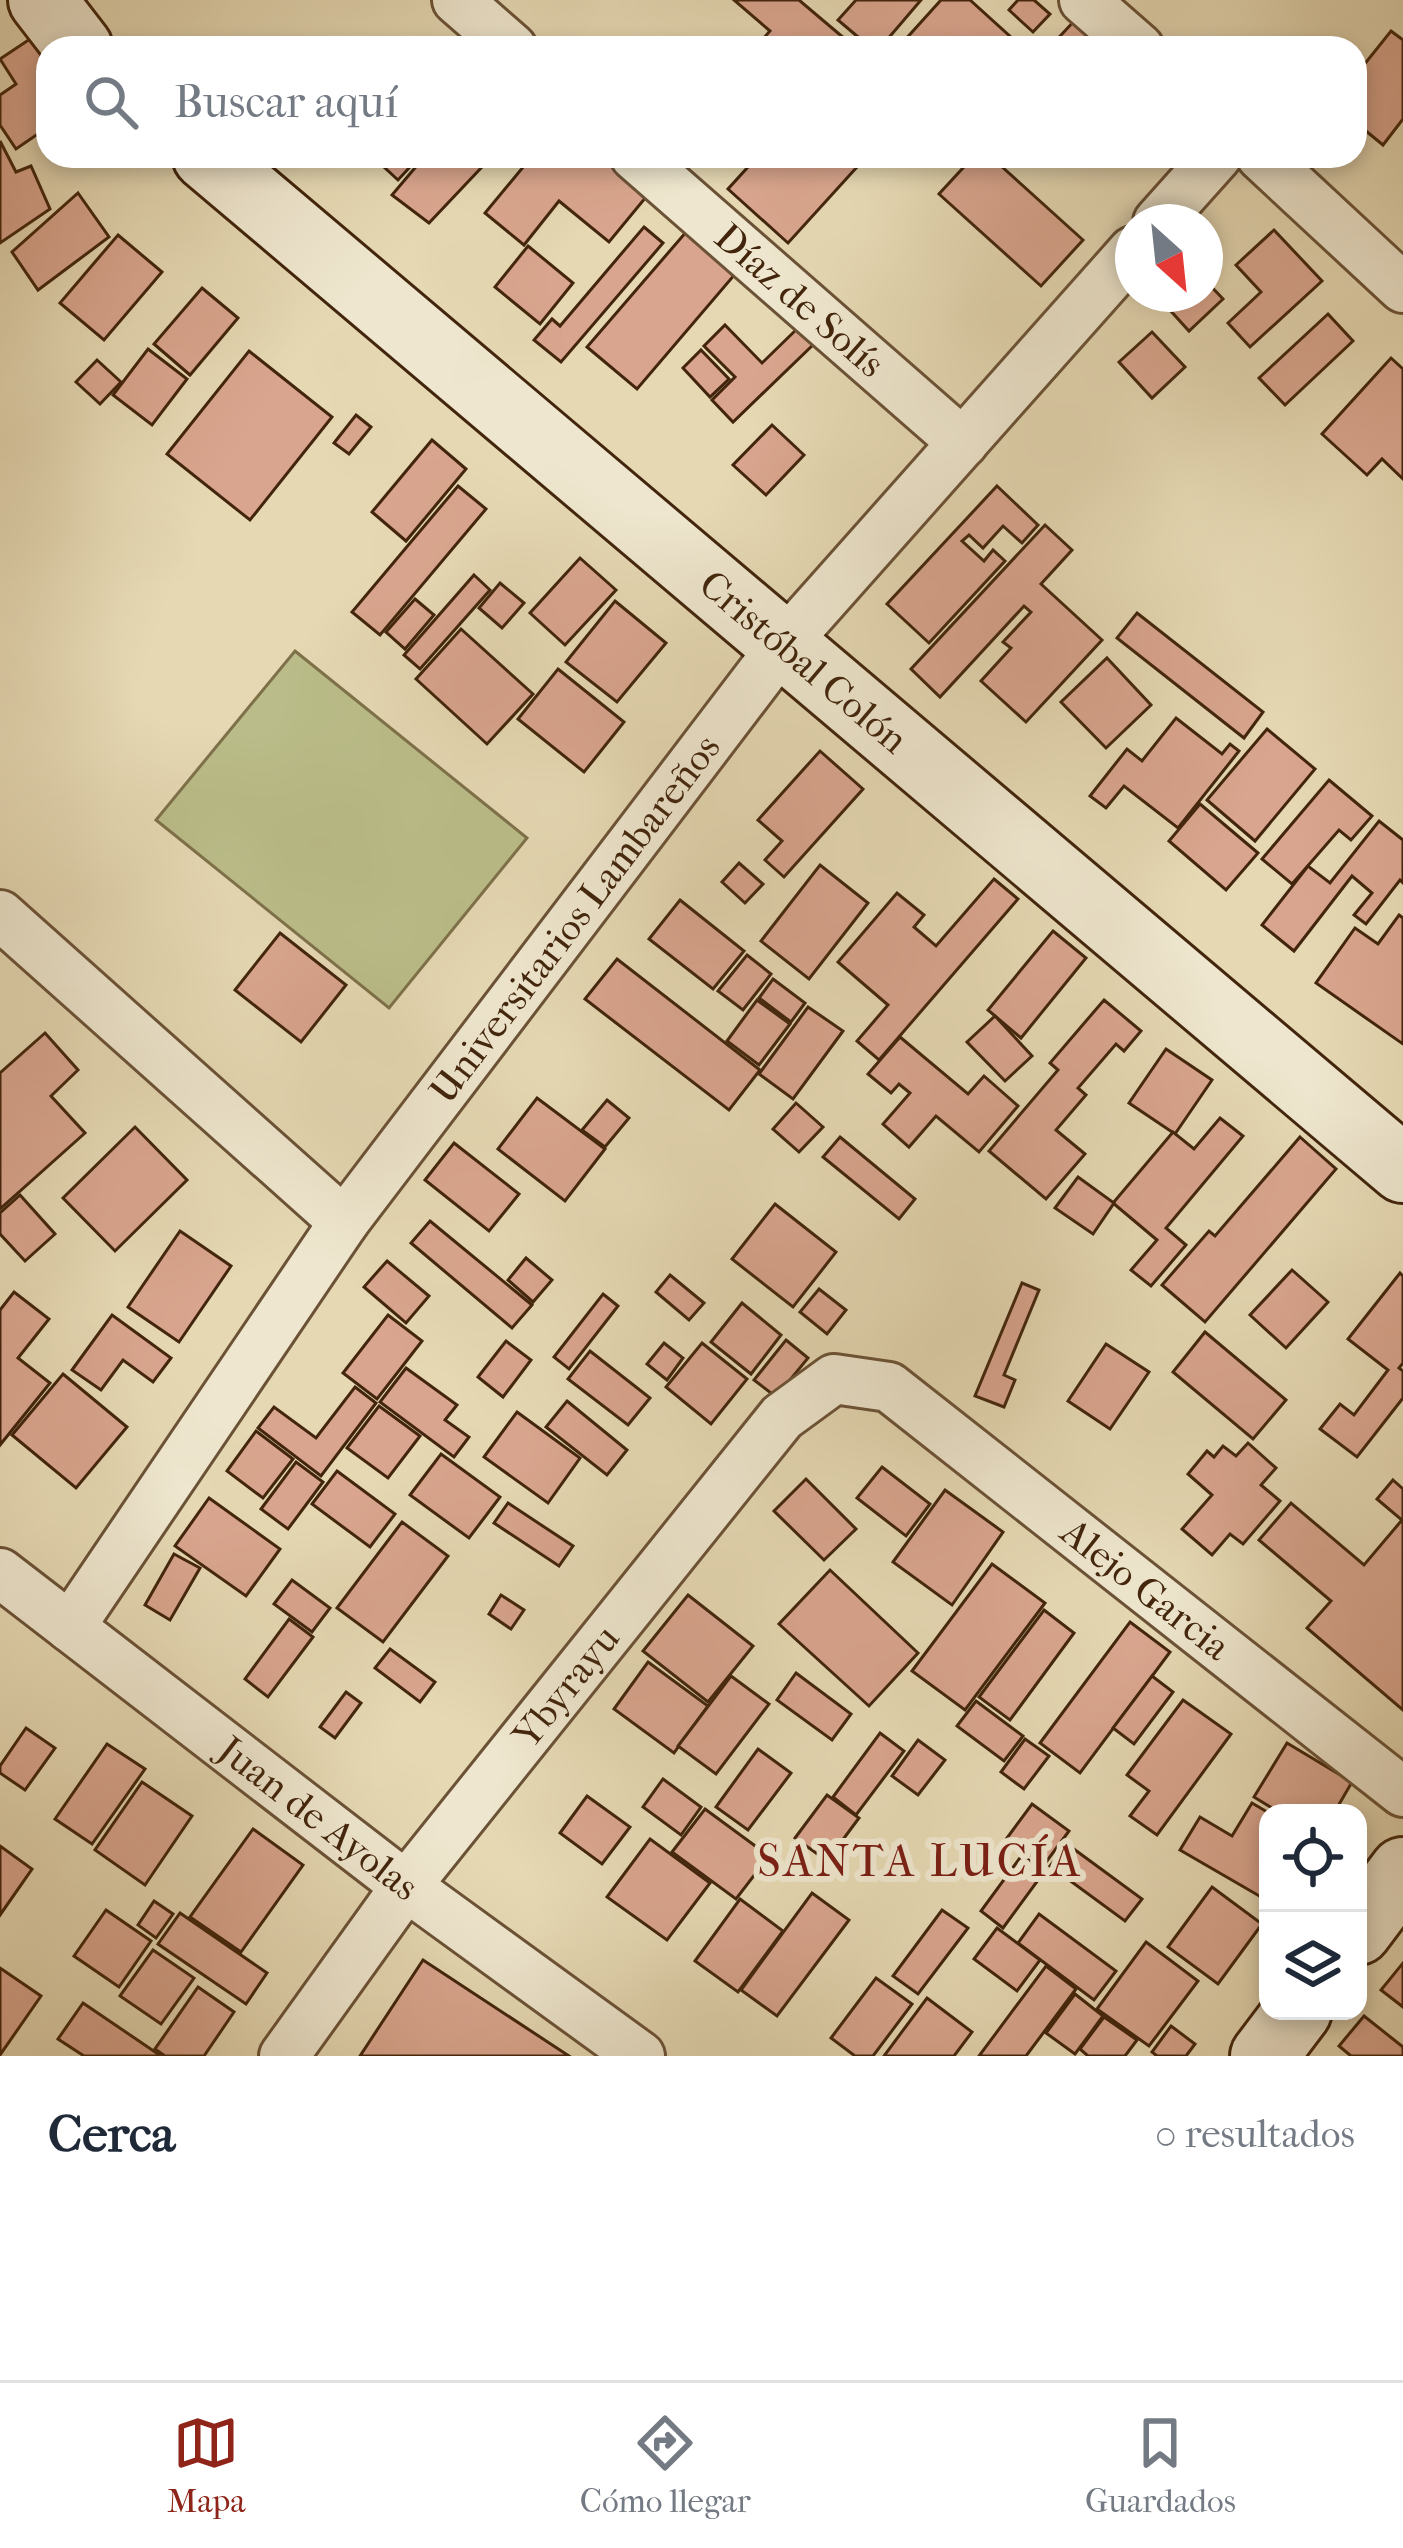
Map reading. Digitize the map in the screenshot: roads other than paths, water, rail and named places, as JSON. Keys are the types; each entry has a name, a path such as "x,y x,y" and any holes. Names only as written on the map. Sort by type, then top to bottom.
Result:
{"street":[{"path":"42,0 70,36"},
{"path":"457,0 498,36"},
{"path":"1084,0 1125,36"},
{"name":"Cristóbal Colón","path":"220,168 1403,1169"},
{"name":"Díaz de Solís","path":"649,168 963,443"},
{"path":"1175,204 1206,168"},
{"path":"1274,168 1403,288"},
{"name":"Universitarios Lambareños","path":"70,1628 344,1222 783,645 1115,271"},
{"path":"0,915 344,1222"},
{"name":"Ybyrayu","path":"284,2056 406,1886 782,1417 834,1379 889,1387"},
{"name":"Alejo Garcia","path":"889,1387 1403,1792"},
{"name":"Juan de Ayolas","path":"0,1574 406,1886 640,2056"},
{"path":"1367,1919 1403,1871"},
{"path":"1264,2056 1291,2020"}],"district":[{"name":"SANTA LUCÍA","path":"920,1861"}]}
